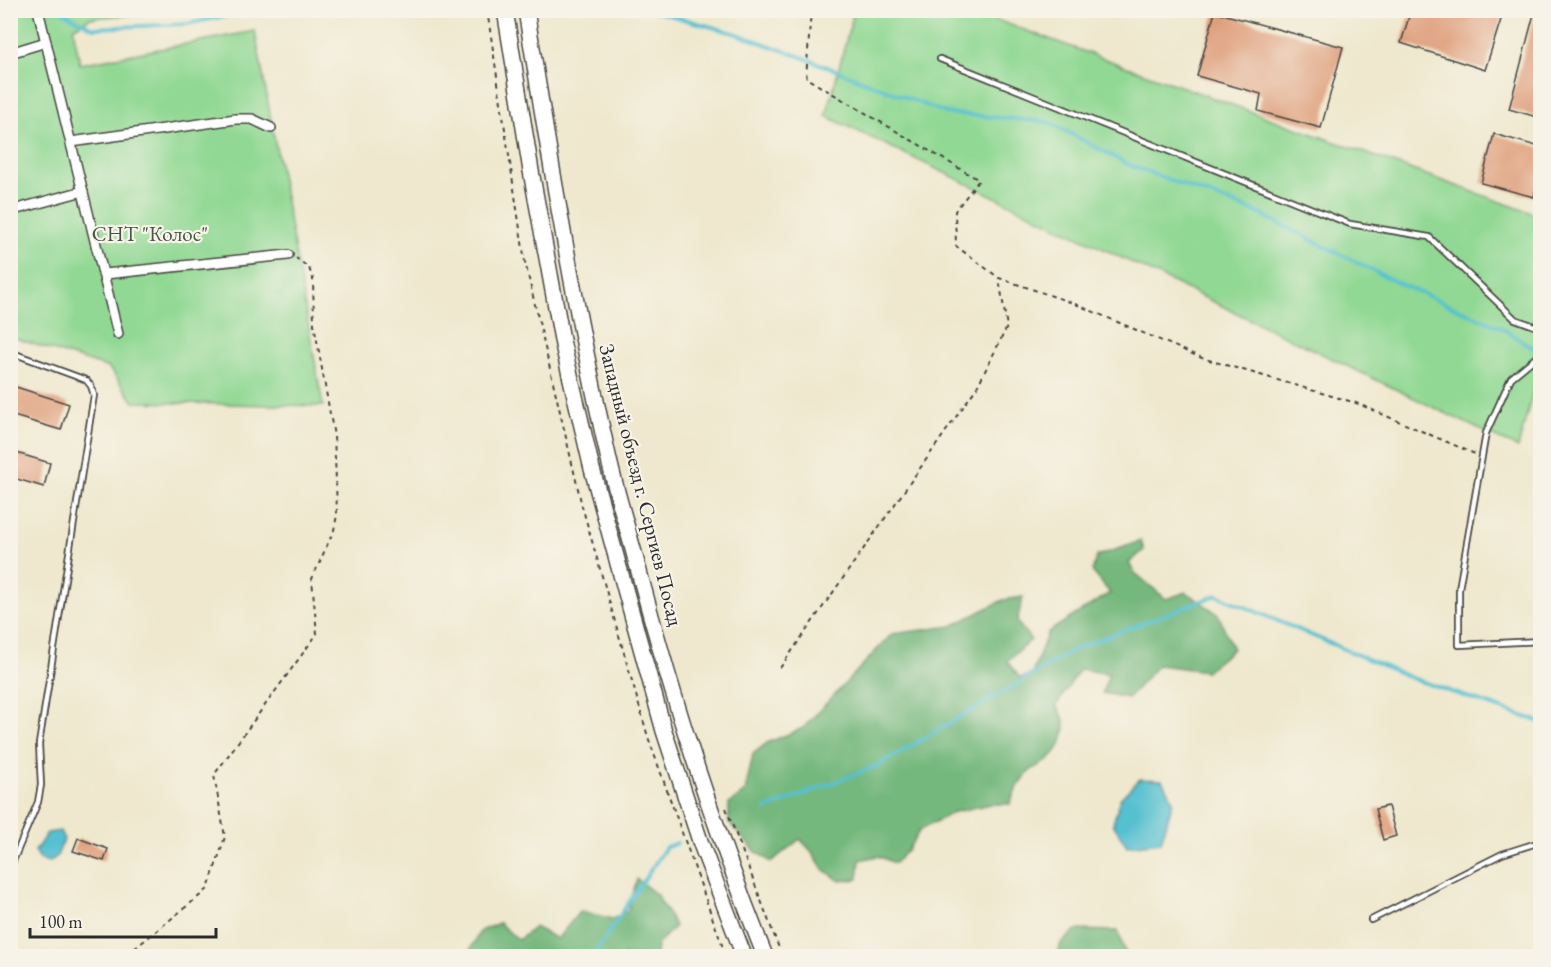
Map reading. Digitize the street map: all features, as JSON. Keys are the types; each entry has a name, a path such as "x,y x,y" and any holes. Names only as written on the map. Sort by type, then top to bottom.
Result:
{"main road":[{"name":"Западный объезд г. Сергиев Посад","path":"505,10 531,171 563,345 591,469 664,730 701,844 744,957"},
{"name":"Западный объезд г. Сергиев Посад","path":"526,10 572,282 610,463 681,723 717,831 765,957"}],"street":[{"path":"38,10 118,334"},
{"path":"10,53 46,42"},
{"path":"71,142 236,119 252,119 271,128"},
{"path":"10,211 83,191"},
{"path":"105,274 288,255"}],"lane":[{"path":"940,59 1350,224 1429,237 1515,319 1540,328"},
{"path":"10,352 86,380 92,386 94,394 39,744 40,794 10,868"},
{"path":"1540,354 1511,378 1486,433 1459,589 1459,645 1540,640"},
{"path":"1371,920 1502,854 1540,842"}],"path":[{"path":"811,10 806,78 979,180 955,211 956,246 999,278 1073,303 1202,358 1356,403 1483,457"},
{"path":"129,957 134,949 208,889 225,837 214,775 317,634 312,579 334,530 337,515 334,436 314,324 313,279 309,268 299,259 288,255"},
{"path":"780,668 977,387 1007,327 999,278"},
{"path":"724,804 782,957"},
{"path":"69,957 134,949 181,957"}],"green space":[{"name":"СНТ \"Колос\"","path":"11,11 182,11 90,18 73,28 80,64 255,31 323,406 134,402 109,368 11,337"},
{"path":"854,11 972,11 1540,216 1540,365 1518,448 826,116"},
{"path":"1141,541 1144,550 1129,563 1134,572 1166,599 1186,592 1218,614 1233,649 1206,671 1158,665 1128,698 1102,693 1109,674 1080,669 1056,706 1061,713 1065,728 1061,743 1051,757 1025,776 1017,787 1010,804 991,804 954,812 920,830 908,849 895,863 878,856 860,860 858,879 840,881 823,869 800,839 771,862 755,851 729,823 729,804 745,792 753,754 767,743 803,728 892,634 952,626 1003,600 1023,597 1017,622 1031,640 1007,661 1020,678 1032,674 1048,632 1110,593 1092,571 1097,556"},
{"path":"637,879 657,895 675,926 657,945 656,956 467,956 480,931 499,923 518,940 535,927 557,939 580,911 613,919 628,911"},
{"path":"1076,930 1118,931 1124,950 1130,956 1057,956 1061,943"}],"water":[{"path":"1139,779 1162,780 1173,801 1161,842 1127,846 1113,824 1120,799"},
{"path":"60,831 64,839 57,856 50,862 41,860 35,851 47,833"}],"building":[{"path":"1411,10 1504,10 1485,70 1401,43"},
{"path":"1535,10 1540,10 1540,118 1509,109"},
{"path":"1215,12 1343,47 1321,128 1258,111 1261,94 1197,76"},
{"path":"1494,134 1540,147 1540,171 1534,197 1481,183"},
{"path":"10,385 69,404 61,430 10,415"},
{"path":"10,451 50,463 44,487 10,477"},
{"path":"1388,806 1396,836 1383,840 1375,809"},
{"path":"78,838 108,849 104,861 73,851"}],"waterway":[{"path":"59,10 93,28 187,24 252,10"},
{"path":"651,10 734,33 946,113 1049,122 1129,165 1256,212 1398,283 1502,328 1540,352"},
{"path":"766,809 879,765 1079,647 1217,595 1414,679 1540,722"},
{"path":"593,956 666,847 677,843"}]}
